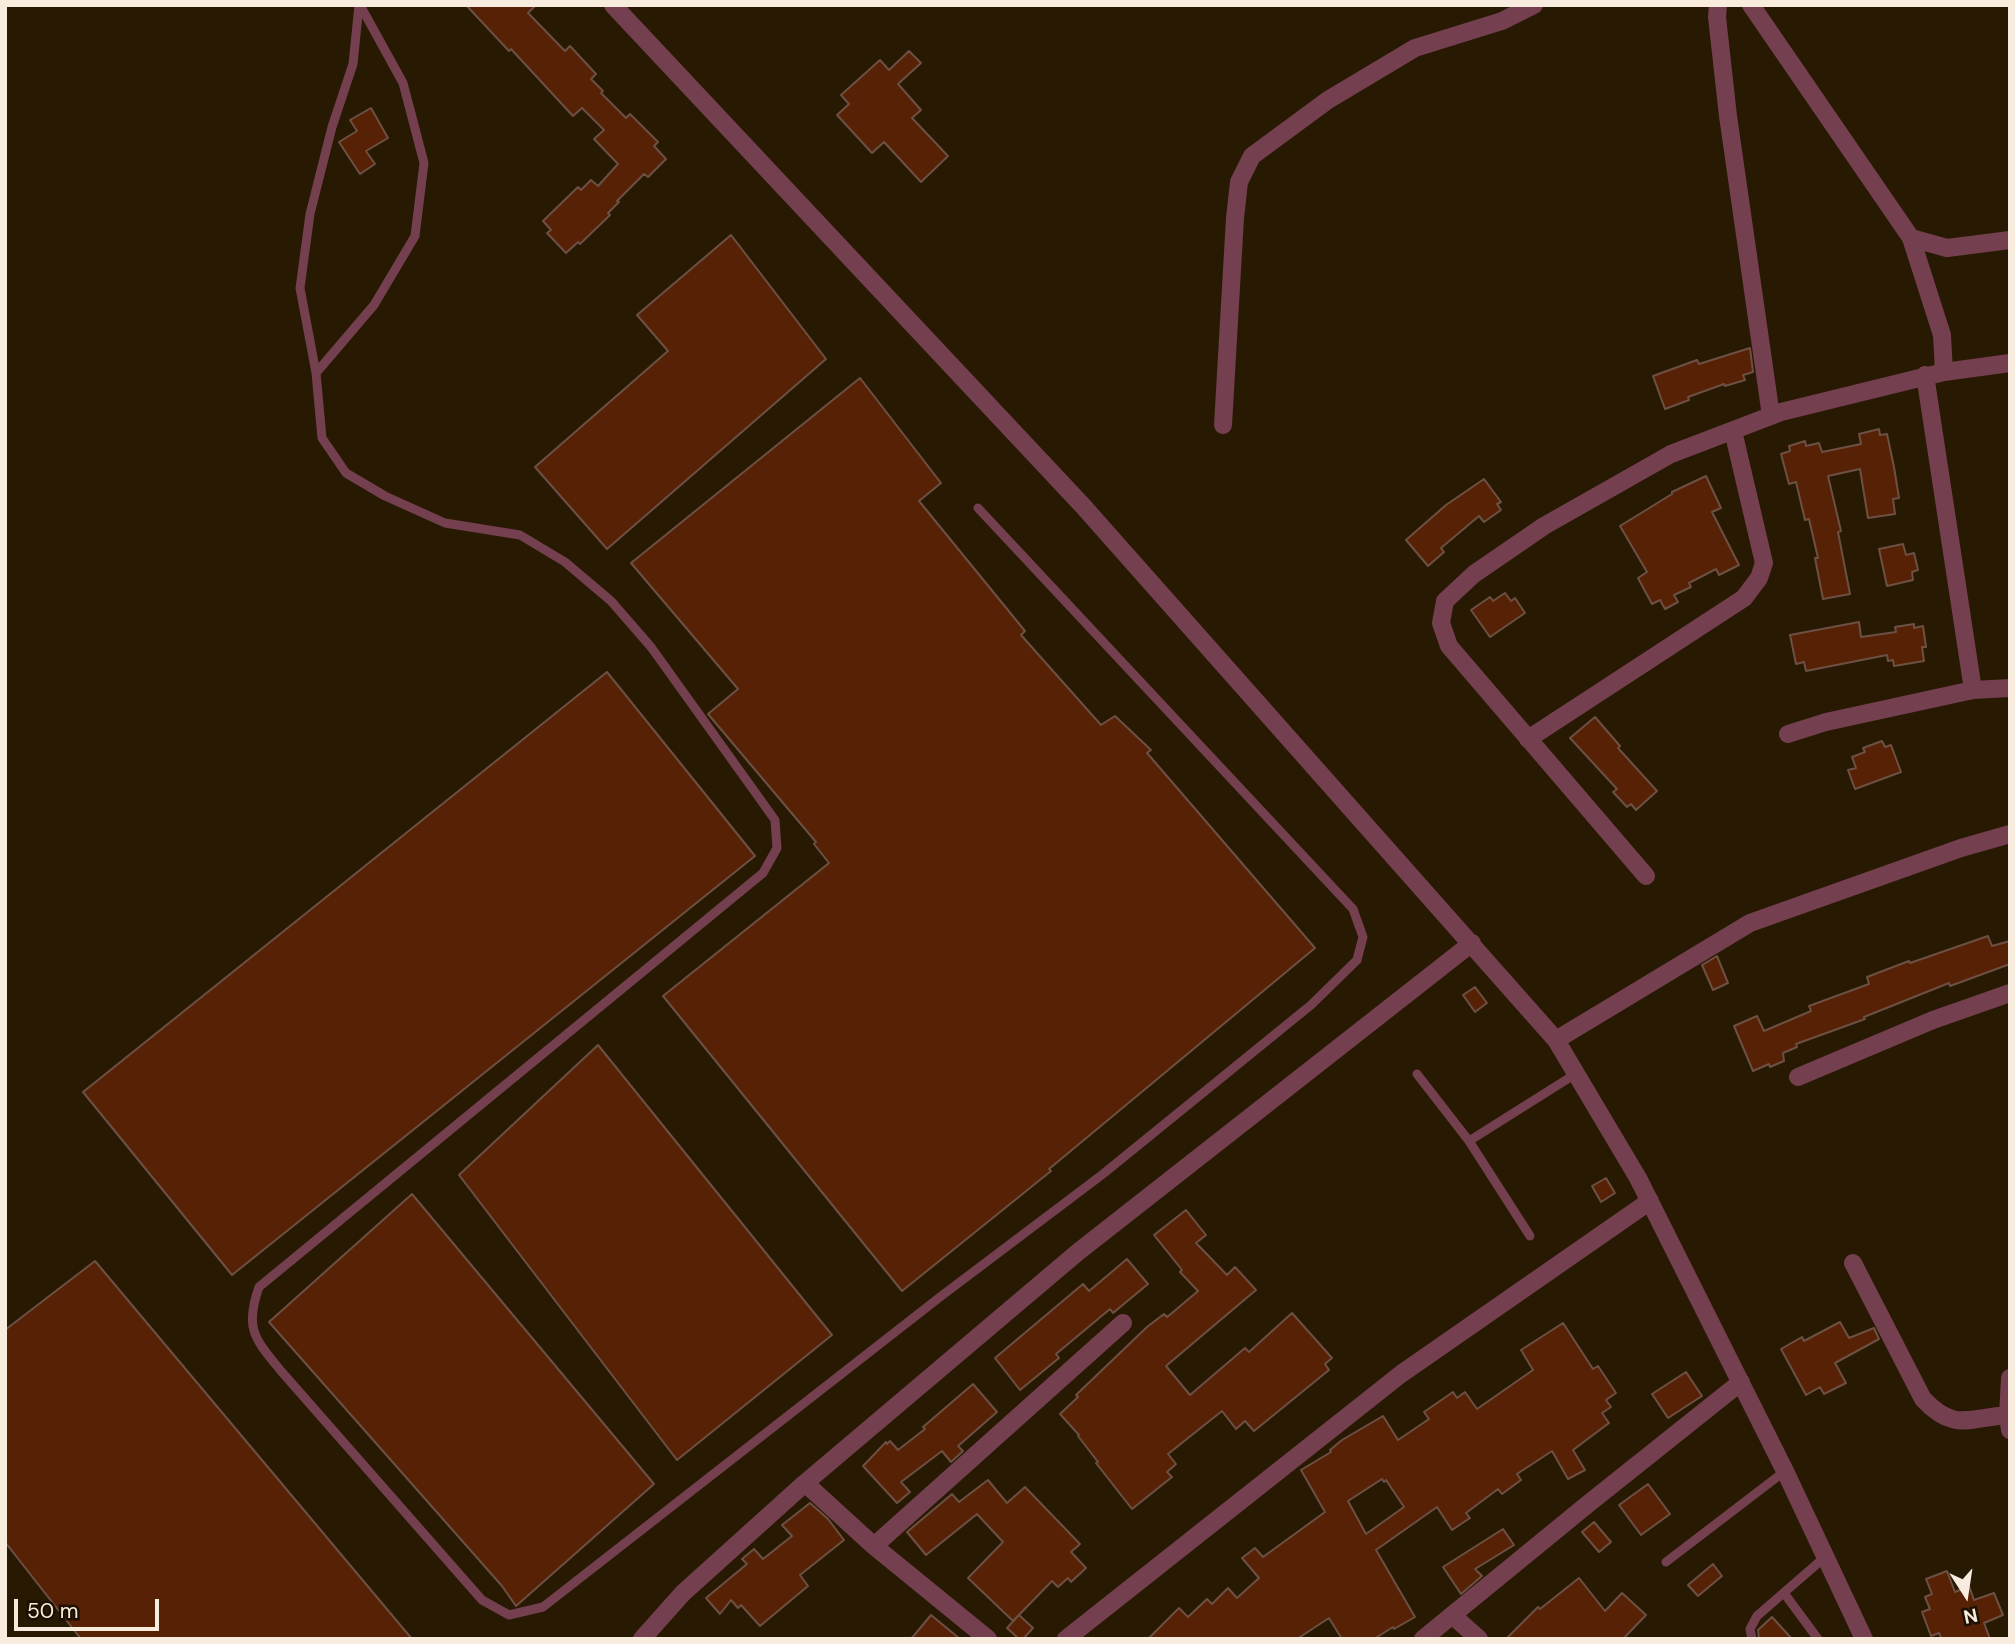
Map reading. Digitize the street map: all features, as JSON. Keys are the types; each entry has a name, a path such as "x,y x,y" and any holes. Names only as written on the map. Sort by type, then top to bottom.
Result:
{"street":[{"path":"613,5 1083,506 1556,1040 1650,1201 1785,1471 1863,1639"},
{"path":"1223,425 1235,218 1239,182 1252,156 1328,100 1415,48 1502,21 1534,5"},
{"path":"1718,5 1728,116 1771,416"},
{"path":"1751,5 1911,238 1942,335 1944,372"},
{"path":"1911,238 1947,248 2010,240"},
{"path":"1646,876 1449,646 1441,623 1446,601 1474,574 1544,526 1671,454 1771,416 1925,375 2010,363"},
{"path":"1925,375 1973,690"},
{"path":"1528,739 1744,598 1759,578 1763,563 1733,431"},
{"path":"1788,734 1826,722 1973,690 2010,688"},
{"path":"1556,1040 1749,923 1961,848 2010,834"},
{"path":"642,1639 683,1592 806,1483 1078,1252 1472,943"},
{"path":"1798,1077 1933,1020 2010,993"},
{"path":"1066,1639 1401,1374 1650,1201"},
{"path":"1853,1263 1923,1399 1937,1414 1960,1421 2009,1420 2010,1378"},
{"path":"874,1546 1123,1323"},
{"path":"1423,1639 1741,1382"},
{"path":"806,1483 874,1546 988,1639"},
{"path":"1452,1615 1479,1639"}],"lane":[{"path":"316,373 374,305 415,236 424,163 403,83 359,5"},
{"path":"359,5 353,64 332,127 310,214 300,288 316,373 322,438 346,472 385,496 445,523 520,535 565,562 611,601 651,647 775,820 777,848 763,873 258,1287 251,1309 256,1340 482,1600 509,1615 543,1607 940,1297 1103,1174 1311,1005 1357,960 1363,937 1353,909 978,508"},
{"path":"1469,1141 1577,1073"},
{"path":"1417,1074 1469,1141 1530,1236"},
{"path":"1666,1562 1785,1471"},
{"path":"1752,1639 1750,1629 1757,1616 1825,1557"},
{"path":"1784,1593 1818,1639"}],"building":[{"path":"466,5 536,5 528,13 565,51 570,46 596,74 591,79 603,91 601,93 626,118 630,114 658,142 654,146 666,159 648,177 644,174 617,201 619,202 608,213 610,215 580,244 578,242 566,253 547,233 551,230 543,221 578,187 581,190 591,180 598,186 618,164 594,139 604,130 582,108 573,116"},
{"path":"909,51 921,63 898,84 921,110 912,118 948,156 921,182 884,142 872,153 837,115 849,104 841,95 880,60 889,70"},
{"path":"371,108 388,138 366,151 375,164 360,174 339,142 357,131 350,120"},
{"path":"731,235 826,359 607,549 535,467 668,351 637,315"},
{"path":"1750,348 1753,372 1743,375 1745,380 1725,386 1724,384 1688,397 1689,400 1665,409 1653,376 1697,360 1699,364"},
{"path":"860,378 941,483 919,501 1025,631 1021,635 1101,725 1115,716 1151,750 1147,753 1315,948 1049,1169 1051,1171 902,1291 663,996 829,863 814,844 816,842 708,714 738,689 631,563"},
{"path":"1879,429 1880,435 1887,434 1894,467 1899,498 1893,499 1895,514 1868,518 1860,469 1828,476 1841,531 1838,532 1850,594 1823,599 1815,558 1818,558 1809,519 1805,520 1796,482 1789,484 1781,454 1790,451 1789,446 1805,441 1806,446 1819,443 1822,452 1861,444 1859,434"},
{"path":"1706,476 1721,508 1712,512 1739,565 1719,575 1716,569 1689,583 1691,587 1674,595 1678,602 1665,609 1660,600 1652,604 1638,578 1647,572 1620,526 1672,492"},
{"path":"1484,479 1501,502 1497,504 1501,510 1484,522 1479,516 1441,548 1444,552 1428,566 1406,540 1446,505"},
{"path":"1903,544 1906,555 1914,553 1918,570 1912,572 1913,580 1887,586 1879,549"},
{"path":"1505,593 1511,601 1515,598 1525,613 1490,637 1471,610 1490,597 1493,601"},
{"path":"1859,622 1861,637 1896,632 1895,627 1914,624 1914,628 1923,626 1926,647 1922,647 1924,661 1894,666 1893,660 1888,661 1887,655 1806,671 1804,662 1796,664 1790,635"},
{"path":"607,672 755,856 232,1275 83,1092"},
{"path":"1595,717 1620,746 1618,748 1657,791 1636,810 1631,804 1627,807 1613,792 1617,789 1570,738"},
{"path":"1882,741 1885,747 1891,745 1901,772 1855,789 1848,770 1856,768 1852,757 1865,752 1863,748"},
{"path":"1988,936 1992,946 2010,941 2010,964 1950,986 1949,983 1864,1017 1865,1019 1796,1044 1797,1047 1783,1053 1784,1061 1753,1071 1734,1026 1757,1016 1764,1031 1811,1011 1809,1006 1869,984 1867,977"},
{"path":"1717,956 1728,983 1713,990 1702,965"},
{"path":"1475,987 1487,1003 1475,1012 1463,995"},
{"path":"598,1045 832,1335 677,1460 459,1175"},
{"path":"1606,1178 1615,1193 1601,1202 1592,1186"},
{"path":"412,1194 654,1484 516,1606 502,1586 269,1322"},
{"path":"1186,1210 1206,1235 1196,1243 1227,1275 1235,1267 1256,1290 1166,1366 1190,1395 1245,1348 1249,1352 1292,1313 1332,1358 1325,1364 1329,1370 1254,1431 1245,1421 1236,1429 1222,1411 1168,1454 1176,1464 1167,1472 1172,1477 1132,1509 1096,1463 1098,1462 1079,1435 1060,1414 1078,1397 1076,1395 1147,1327 1164,1314 1167,1317 1198,1291 1180,1272 1182,1270 1154,1235"},
{"path":"1127,1259 1148,1284 1113,1313 1110,1309 1056,1354 1059,1358 1020,1390 995,1358 1083,1284 1089,1291"},
{"path":"95,1261 412,1639 81,1639 5,1542 5,1330"},
{"path":"1840,1322 1849,1338 1874,1328 1879,1339 1835,1363 1846,1383 1824,1394 1820,1387 1806,1395 1781,1349 1802,1337 1804,1341"},
{"path":"1563,1323 1593,1369 1598,1366 1616,1393 1606,1400 1611,1407 1602,1413 1609,1423 1573,1450 1585,1470 1568,1479 1552,1451 1517,1474 1521,1480 1502,1494 1498,1489 1466,1513 1470,1518 1452,1530 1437,1507 1376,1550 1415,1617 1374,1639 1342,1639 1329,1618 1297,1639 1148,1639 1179,1608 1188,1617 1207,1599 1212,1604 1228,1588 1237,1598 1259,1578 1242,1558 1255,1548 1263,1557 1325,1512 1301,1470 1331,1452 1342,1440 1383,1416 1398,1440 1429,1419 1424,1412 1453,1392 1457,1398 1465,1392 1477,1409 1533,1370 1521,1350","holes":["1382,1479 1384,1482 1386,1480 1404,1507 1366,1534 1348,1501"]},
{"path":"1686,1372 1702,1396 1668,1418 1652,1394"},
{"path":"973,1384 997,1412 958,1446 963,1451 951,1462 942,1451 901,1482 910,1492 897,1503 863,1466 886,1442 887,1444 890,1441 898,1450"},
{"path":"988,1480 1007,1503 1025,1487 1080,1544 1071,1552 1086,1568 1071,1582 1068,1578 1058,1587 1052,1581 1013,1621 968,1578 1003,1542 977,1514 926,1555 907,1532 952,1494 959,1502"},
{"path":"1648,1484 1670,1514 1641,1535 1619,1505"},
{"path":"810,1503 828,1519 844,1540 800,1575 808,1586 760,1626 741,1605 738,1608 731,1600 720,1614 706,1598 747,1564 742,1559 754,1549 763,1559 792,1536 782,1525"},
{"path":"1594,1522 1611,1542 1599,1552 1582,1532"},
{"path":"1503,1529 1514,1545 1475,1569 1482,1576 1461,1594 1443,1567"},
{"path":"1713,1564 1722,1576 1698,1596 1688,1585"},
{"path":"1947,1571 1955,1592 1969,1586 1974,1600 1994,1593 2003,1615 1984,1623 1990,1639 1942,1639 1939,1633 1931,1636 1922,1612 1930,1609 1925,1597 1932,1594 1926,1579"},
{"path":"1579,1578 1605,1611 1622,1593 1646,1615 1623,1639 1506,1639 1538,1607 1540,1609"},
{"path":"931,1615 960,1639 911,1639"},
{"path":"1019,1615 1033,1628 1023,1639 1019,1639 1007,1628"},
{"path":"1772,1617 1792,1639 1759,1639 1758,1630"}]}
